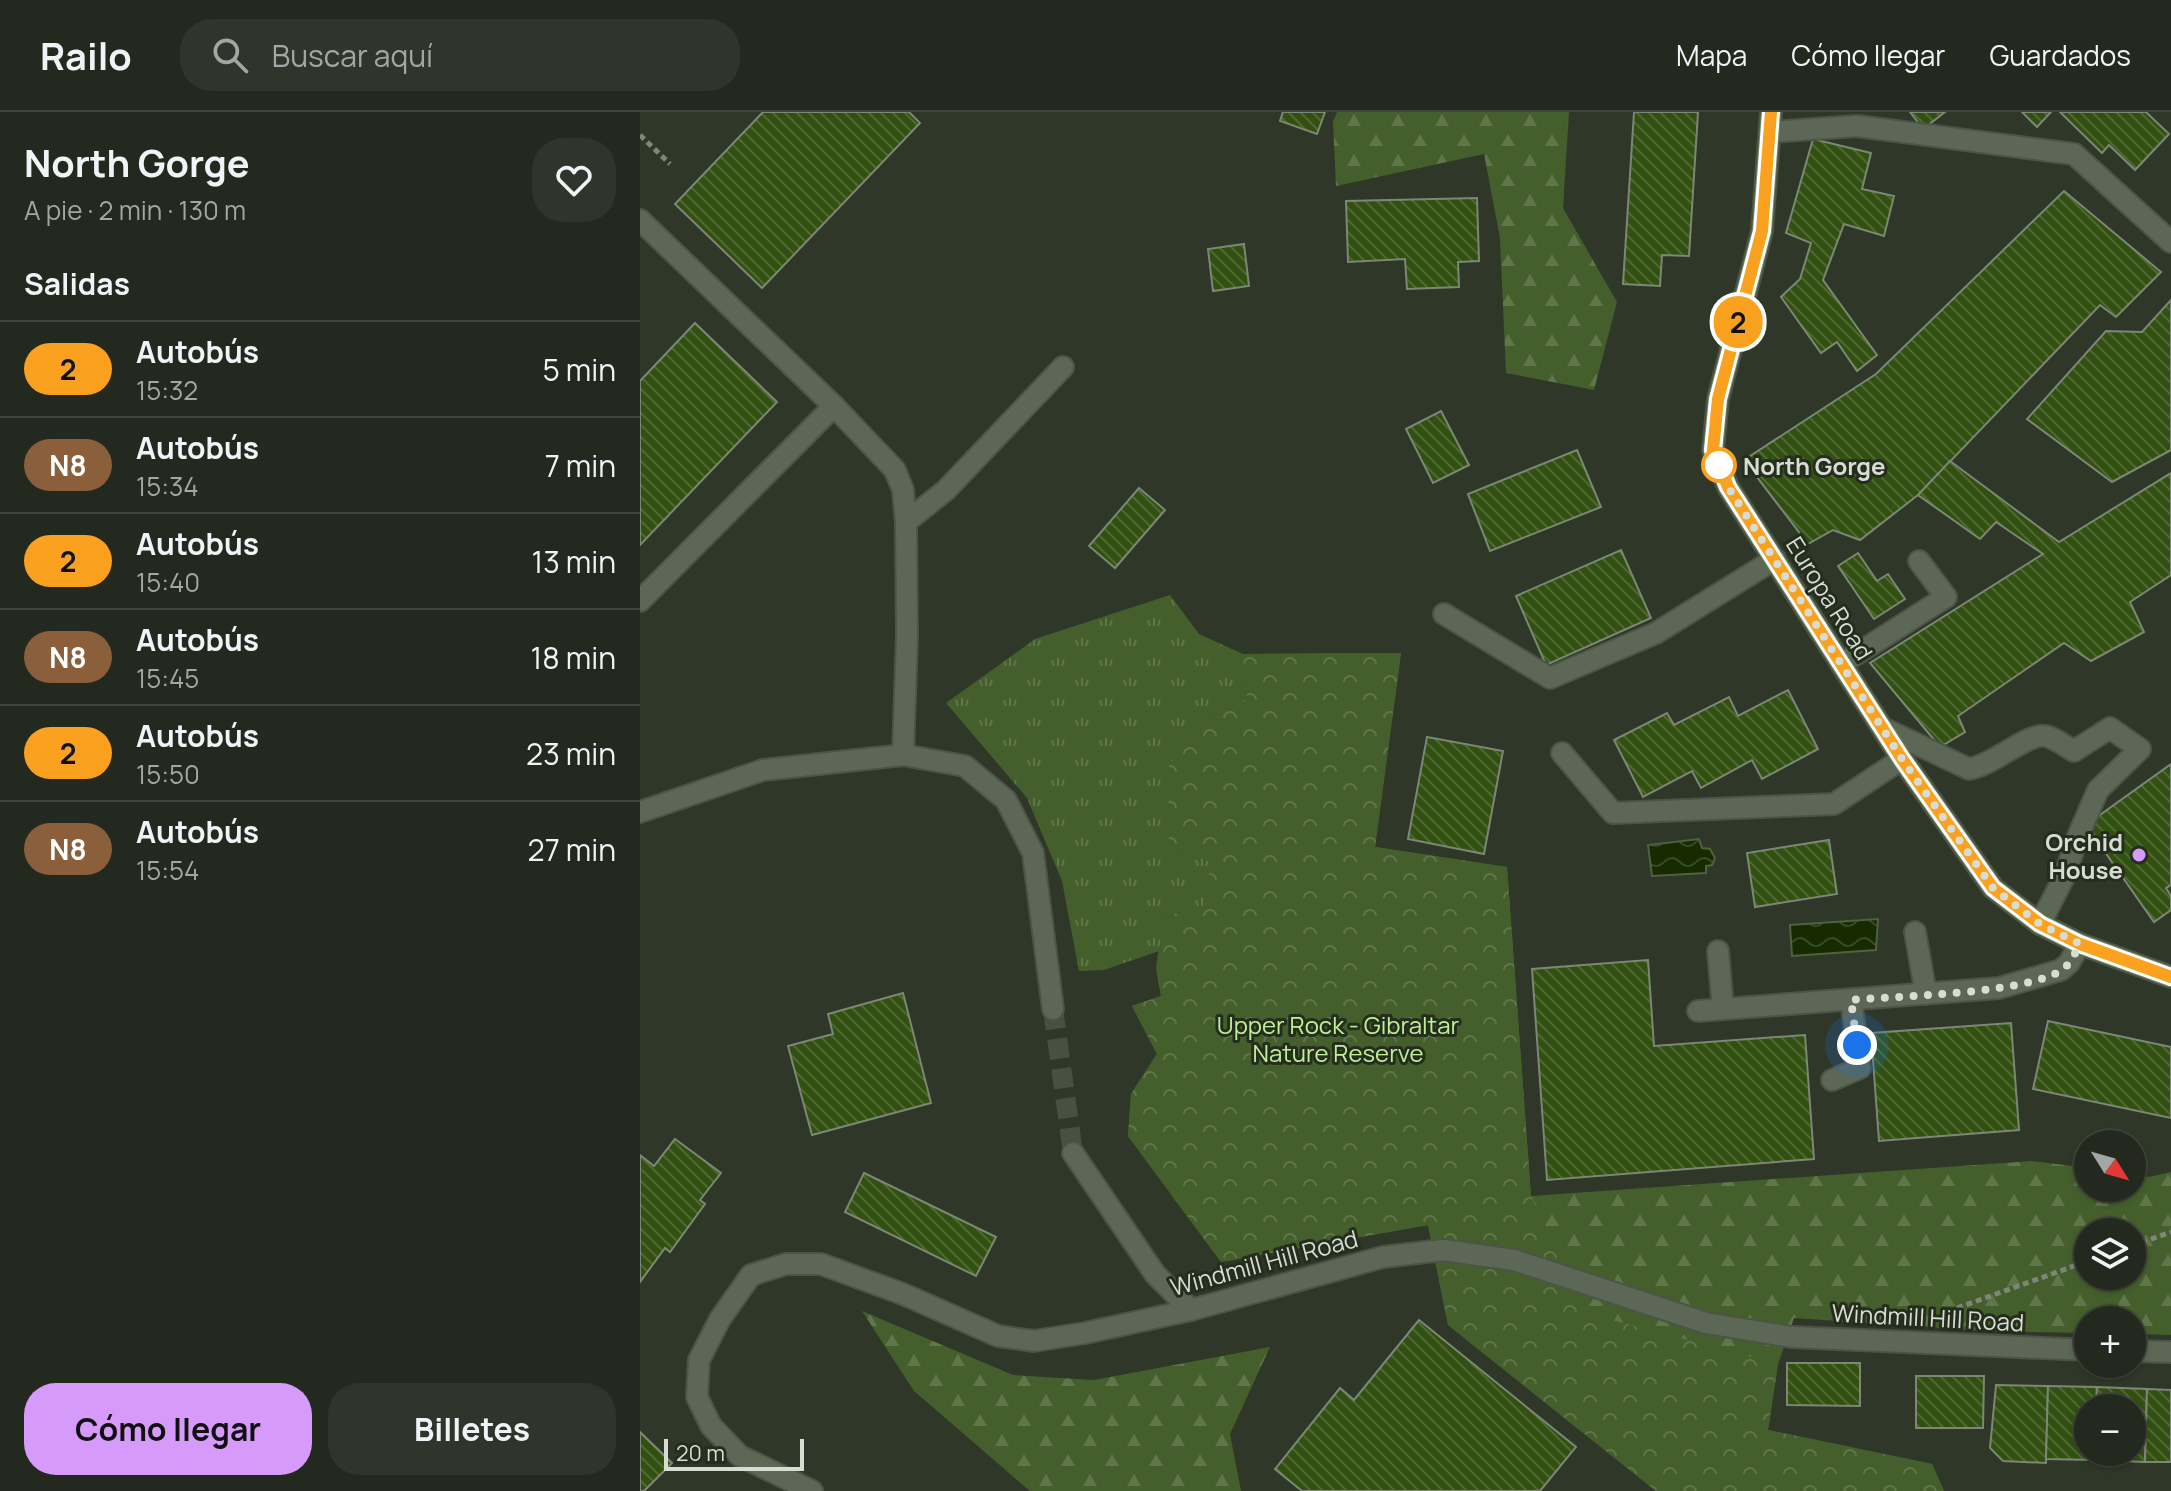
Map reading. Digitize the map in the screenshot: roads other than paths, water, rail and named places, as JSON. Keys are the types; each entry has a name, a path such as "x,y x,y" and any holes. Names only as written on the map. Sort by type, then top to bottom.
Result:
{"main road":[{"name":"Europa Road","path":"1771,122 1762,231 1718,399 1713,450 1728,487 1902,759 1993,888 2040,924 2080,944 2171,977"}],"street":[{"path":"1771,122 1857,126 2074,154 2171,242"},
{"path":"640,220 834,406 894,468 903,490 906,522 907,635 903,755"},
{"path":"906,522 946,490 1063,367"},
{"path":"640,601 834,406"},
{"path":"1444,614 1550,678 1656,633 1775,559"},
{"path":"1841,664 1946,597 1919,561"},
{"path":"1883,728 1969,769 1984,767 2028,739 2046,736 2074,751 2110,728 2140,749 2098,790 2065,875 2040,924"},
{"path":"1562,753 1613,813 1834,804 1902,759"},
{"path":"640,812 763,770 903,755 965,766 1006,800 1033,853 1053,1009"},
{"path":"1915,932 1926,994"},
{"path":"1698,1011 1999,988 2051,975 2069,963 2080,944"},
{"path":"1718,951 1723,1009"},
{"path":"1832,1080 1860,1068 1851,1000"},
{"path":"1073,1153 1155,1274 1191,1310"},
{"name":"Windmill Hill Road","path":"812,1491 740,1456 711,1426 697,1397 699,1360 720,1319 751,1275 786,1264 821,1264 903,1294 998,1336 1034,1341 1191,1310 1383,1257 1443,1250 1514,1260 1706,1323 1792,1337 2074,1349"},
{"path":"2146,1351 2171,1352"}],"water":[{"path":"1699,839 1702,848 1710,849 1715,858 1712,865 1706,866 1706,873 1652,876 1648,845"},
{"path":"1878,919 1876,950 1792,956 1790,925"}],"tunnel":[{"path":"1053,1009 1073,1153"}],"place":[{"name":"North Gorge","path":"1719,465"},
{"name":"Orchid House","path":"2139,855"}],"park label":[{"name":"Upper Rock - Gibraltar Nature Reserve","path":"1338,1038"}]}
